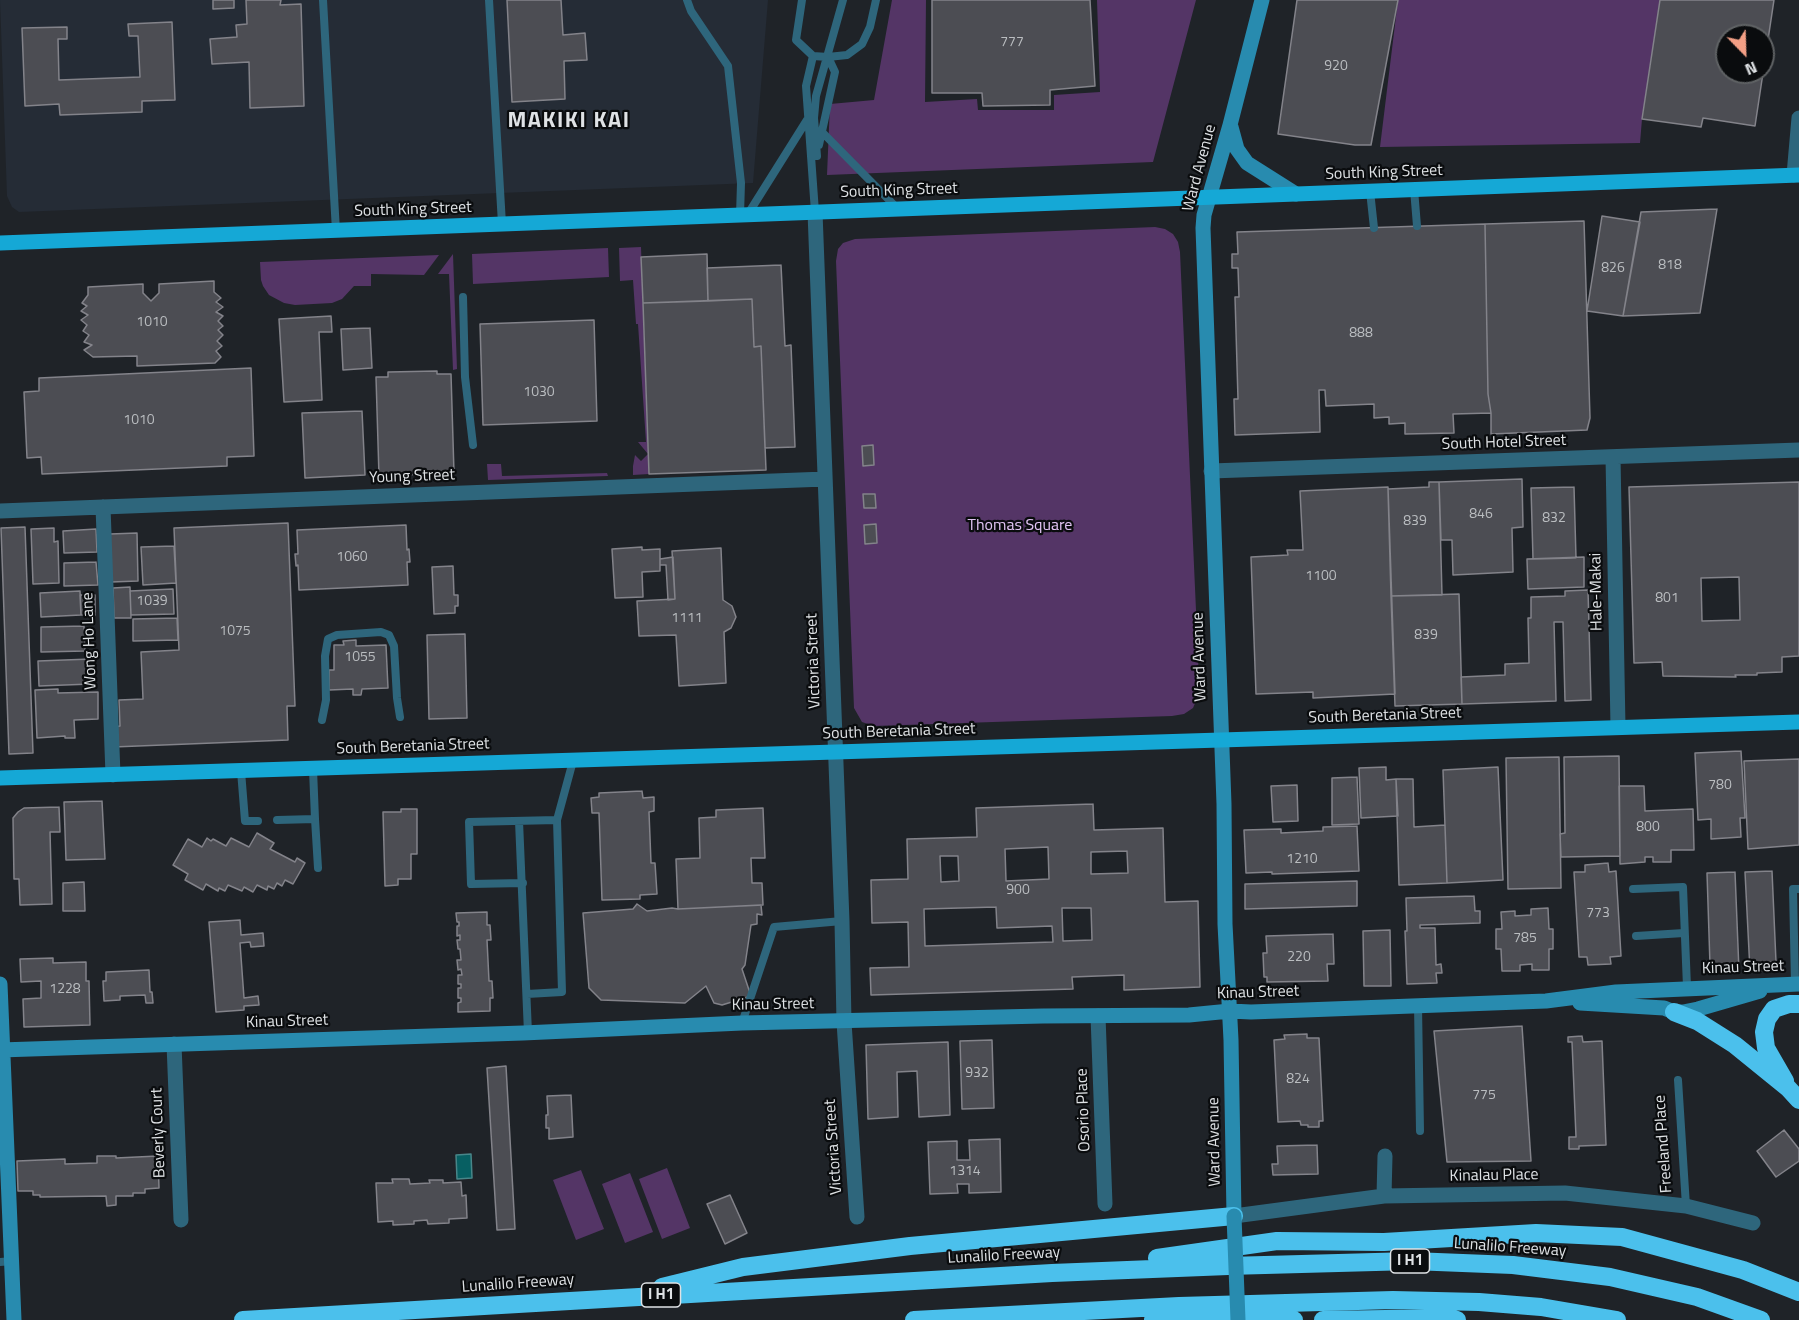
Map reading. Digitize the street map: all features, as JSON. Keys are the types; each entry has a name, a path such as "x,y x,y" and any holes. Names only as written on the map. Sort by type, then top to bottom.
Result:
{"highway":[{"path":"1794,1094 1766,1047 1764,1032 1767,1019 1774,1010 1789,1004 1799,1004"},
{"path":"1674,1012 1697,1021 1735,1045 1794,1094"},
{"path":"620,1297 743,1267 910,1246 1234,1216"},
{"path":"1052,1273 1277,1241 1384,1242 1536,1233 1622,1237 1743,1270 1799,1292"},
{"name":"Lunalilo Freeway","path":"243,1320 1052,1273 1412,1261 1513,1265 1610,1277 1697,1297 1761,1320"},
{"path":"914,1320 1212,1305 1393,1300 1479,1302 1541,1307 1617,1320"},
{"path":"959,1318 1294,1320"},
{"path":"1323,1320 1449,1318 1457,1320"}],"main road":[{"name":"Ward Avenue","path":"1238,1320 1230,1011 1225,924 1224,804 1203,228 1204,215 1262,0"},
{"path":"1230,125 1237,149 1246,163 1296,194"},
{"name":"South King Street","path":"0,243 1796,175"},
{"name":"South Beretania Street","path":"0,778 1799,722"},
{"path":"0,984 6,1262 14,1320"},
{"name":"Kinau Street","path":"1546,1001 1616,992 1688,987 1797,984"},
{"name":"Kinau Street","path":"2,1050 528,1033 742,1023 1189,1015 1230,1011 1546,1001 1664,1008 1674,1012 1691,1011 1767,989 1797,984"}],"street":[{"path":"1796,175 1799,118"},
{"name":"Victoria Street","path":"815,212 844,1022 857,1217"},
{"name":"South Hotel Street","path":"1211,471 1799,450"},
{"name":"Hale-Makai","path":"1613,457 1617,727"},
{"name":"Young Street","path":"0,511 825,479"},
{"name":"Wong Ho Lane","path":"103,507 113,775"},
{"name":"Osorio Place","path":"1098,1016 1105,1204"},
{"name":"Beverly Court","path":"174,1044 181,1220"},
{"path":"1384,1196 1385,1156"},
{"name":"Kinalau Place","path":"1234,1216 1384,1196 1565,1193 1686,1206 1753,1223"}],"lane":[{"path":"323,0 336,231"},
{"path":"489,0 502,224"},
{"path":"687,0 691,11 728,66 744,215"},
{"path":"802,0 796,40 813,56 828,57 847,55 862,44 870,27 876,0"},
{"path":"817,156 814,108 843,0"},
{"path":"813,56 806,86 815,212"},
{"path":"813,180 835,72 828,57"},
{"path":"744,215 807,119"},
{"path":"822,132 898,209"},
{"path":"1414,189 1417,226"},
{"path":"1370,191 1374,228"},
{"path":"463,297 465,377 472,445"},
{"path":"322,720 326,700 325,656 328,639 337,635 381,632 389,635 394,646 400,717"},
{"path":"527,994 562,992 556,820 573,760"},
{"path":"313,769 318,868"},
{"path":"241,771 245,821 258,821"},
{"path":"276,820 315,819"},
{"path":"523,883 471,884 469,822 556,820"},
{"path":"519,821 528,1033"},
{"path":"1633,889 1683,887 1688,987"},
{"path":"1797,984 1792,889 1799,889"},
{"path":"742,1023 774,927 842,921"},
{"path":"1636,936 1684,933"},
{"path":"1418,1005 1420,1131"},
{"name":"Freeland Place","path":"1678,1080 1686,1206"}],"shaded area":[{"path":"0,0 768,0 753,183 19,212 12,207 7,196"}],"green space":[{"path":"892,0 926,0 925,102 977,99 978,110 1054,110 1054,95 1100,92 1097,0 1196,0 1153,162 827,175 830,104 874,100"},
{"path":"1398,0 1660,0 1640,143 1380,147"},
{"name":"Thomas Square","path":"1155,227 1173,234 1180,252 1198,655 1199,694 1193,708 1184,714 1172,716 874,726 862,722 854,708 836,261 838,249 843,243 855,239"},
{"path":"641,247 649,474 633,475 635,455 641,461 648,454 638,442 646,442 633,280 620,281 619,248"},
{"path":"608,248 609,277 473,284 472,254"},
{"path":"453,254 457,369 453,370 449,274 438,274"},
{"path":"439,255 424,275 371,274 371,286 354,286 342,299 332,303 295,305 284,303 269,295 261,280 260,262"},
{"path":"487,464 501,464 502,476 607,473 608,476 488,480"},
{"path":"667,1168 690,1228 662,1239 639,1179"},
{"path":"581,1170 604,1229 576,1240 553,1180"},
{"path":"630,1173 653,1232 625,1243 602,1184"}],"water":[{"path":"471,1154 472,1178 457,1179 456,1155"}],"building":[{"path":"213,0 234,0 234,8 213,9"},
{"path":"246,0 281,0 280,5 301,4 304,106 250,108 249,62 212,64 210,39 237,37 236,25 247,24"},
{"path":"507,0 561,0 563,35 585,33 587,60 564,61 565,99 512,102"},
{"path":"932,0 1090,0 1095,86 1050,90 1050,105 983,106 982,93 932,93"},
{"path":"1297,0 1398,0 1371,145 1355,145 1278,134"},
{"path":"1660,0 1774,0 1770,24 1715,24 1715,84 1761,84 1755,126 1703,118 1701,127 1642,119"},
{"path":"172,22 175,100 142,101 142,112 60,115 59,104 25,106 22,28 67,27 67,39 58,39 59,80 140,77 138,36 129,36 128,24"},
{"path":"1717,209 1700,313 1623,316 1641,212"},
{"path":"1602,216 1640,222 1623,316 1587,311"},
{"path":"1584,221 1590,418 1587,430 1491,434 1488,394 1485,224"},
{"path":"1485,224 1488,394 1491,413 1453,414 1454,433 1405,434 1405,423 1389,424 1389,417 1374,418 1374,404 1326,406 1325,390 1319,390 1320,432 1235,435 1234,399 1238,399 1235,297 1239,297 1238,268 1232,268 1232,254 1238,254 1237,232"},
{"path":"707,254 708,301 643,303 641,257"},
{"path":"781,265 785,346 791,345 795,447 765,448 761,346 754,347 752,299 708,301 707,268"},
{"path":"214,281 214,292 221,298 216,302 223,307 216,312 223,316 218,321 223,326 218,330 223,335 217,341 222,346 216,351 221,357 215,363 137,366 137,356 93,357 84,350 92,345 84,342 89,335 83,331 87,325 81,320 88,315 81,311 87,306 82,303 88,295 88,287 143,284 143,293 151,301 159,293 159,284"},
{"path":"752,299 754,347 761,346 766,470 649,474 643,303"},
{"path":"331,316 332,332 319,332 322,400 284,402 279,319"},
{"path":"594,320 597,421 483,425 480,324"},
{"path":"370,328 372,368 343,370 341,329"},
{"path":"251,368 254,456 227,457 227,466 42,474 41,457 27,458 24,392 39,391 39,378"},
{"path":"437,371 437,374 451,374 454,473 379,476 376,377 388,377 388,372"},
{"path":"362,411 365,475 305,478 302,413"},
{"path":"873,445 874,465 863,466 862,446"},
{"path":"1522,479 1523,527 1512,528 1513,572 1453,575 1452,540 1441,540 1439,482"},
{"path":"1429,482 1439,482 1442,595 1391,596 1388,489 1429,487"},
{"path":"1799,482 1799,656 1782,657 1782,672 1735,675 1736,677 1663,676 1662,662 1634,663 1629,487","holes":["1739,577 1740,620 1702,621 1701,578"]},
{"path":"1388,487 1395,694 1313,698 1313,692 1256,694 1251,557 1288,555 1287,550 1303,550 1300,491"},
{"path":"1574,487 1576,558 1533,559 1531,488"},
{"path":"863,494 875,494 876,508 864,508"},
{"path":"288,523 295,706 287,706 288,740 113,747 113,727 120,726 119,700 143,699 141,652 179,650 174,528"},
{"path":"876,524 877,543 865,544 864,525"},
{"path":"406,525 410,562 407,562 408,585 299,590 295,554 298,554 297,530"},
{"path":"25,527 33,753 9,754 1,528"},
{"path":"54,528 54,542 58,541 59,583 33,584 31,529"},
{"path":"96,529 97,552 64,553 63,531"},
{"path":"137,533 138,581 111,582 110,534"},
{"path":"174,546 176,583 143,585 141,547"},
{"path":"642,547 642,550 660,549 660,571 642,572 643,597 615,598 612,549"},
{"path":"721,548 723,600 732,606 736,617 731,628 724,632 726,683 679,686 676,635 639,636 637,601 675,599 672,551"},
{"path":"673,557 675,599 668,600 666,565 660,565 660,559"},
{"path":"1584,557 1584,587 1528,589 1527,559"},
{"path":"96,562 98,585 64,586 64,563"},
{"path":"453,566 454,595 458,595 458,606 455,606 455,613 434,614 432,567"},
{"path":"130,587 131,618 114,618 113,588"},
{"path":"173,589 174,614 131,615 130,591"},
{"path":"1588,590 1591,700 1565,701 1563,622 1554,622 1556,701 1462,704 1461,677 1505,675 1505,664 1529,663 1528,618 1531,618 1531,597 1565,596 1565,591"},
{"path":"80,591 81,615 41,617 40,593"},
{"path":"1459,594 1462,704 1395,706 1391,596"},
{"path":"80,595 95,595 95,615 81,615"},
{"path":"177,618 178,640 133,641 133,619"},
{"path":"84,626 85,651 41,652 41,627"},
{"path":"465,634 467,718 429,719 427,635"},
{"path":"356,640 356,646 386,645 388,688 362,689 361,695 353,695 353,689 329,690 329,670 334,670 334,645 344,645 343,641"},
{"path":"91,659 91,684 39,686 38,661"},
{"path":"58,689 58,693 98,692 98,719 74,720 75,738 65,738 65,736 37,738 35,690"},
{"path":"1741,751 1745,818 1740,818 1741,837 1711,839 1711,819 1698,820 1695,753"},
{"path":"1619,756 1620,856 1561,857 1560,834 1565,833 1564,757"},
{"path":"1559,757 1561,888 1508,889 1506,758"},
{"path":"1799,759 1799,845 1748,849 1744,761"},
{"path":"1386,767 1386,780 1396,779 1398,816 1361,818 1359,768"},
{"path":"1498,767 1503,880 1447,883 1443,770"},
{"path":"1357,777 1359,824 1332,825 1332,778"},
{"path":"1396,779 1413,779 1414,827 1445,825 1447,883 1399,885"},
{"path":"1297,785 1298,821 1273,822 1271,786"},
{"path":"1619,786 1644,786 1645,811 1693,809 1694,850 1671,850 1671,862 1653,862 1653,857 1645,857 1645,862 1620,864"},
{"path":"642,791 643,798 654,797 654,811 649,812 651,863 655,863 657,894 640,895 640,899 602,900 599,813 592,813 591,798 599,797 599,793"},
{"path":"102,801 105,859 66,860 64,802"},
{"path":"1093,804 1094,830 1163,828 1165,902 1198,901 1200,987 1124,990 1124,975 1072,977 1073,989 871,995 870,968 909,967 908,922 872,923 871,880 908,879 907,839 977,837 976,808","holes":["1048,847 1049,879 1006,881 1005,849","1127,851 1128,873 1091,874 1091,852","940,856 958,856 959,881 941,882","996,907 997,928 1052,926 1053,942 925,946 924,909","1062,908 1091,908 1092,940 1063,941"]},
{"path":"59,807 60,832 50,832 52,904 20,905 19,879 14,879 13,818 24,808"},
{"path":"763,808 765,858 751,858 752,883 762,883 763,905 678,909 676,859 700,858 699,818 716,817 716,810"},
{"path":"401,809 417,809 417,854 411,854 411,879 398,879 398,885 385,886 383,812 401,812"},
{"path":"1357,826 1359,871 1246,873 1244,830 1281,829 1281,833 1323,831 1323,827"},
{"path":"257,833 274,843 270,849 295,862 297,858 305,863 293,884 285,880 282,886 277,883 274,889 268,886 267,890 257,885 253,892 244,887 242,891 228,885 225,891 219,888 218,891 206,884 203,890 185,880 188,874 173,865 188,839 202,847 207,838 226,846 231,838 249,847"},
{"path":"1608,863 1609,872 1616,871 1621,956 1610,957 1611,964 1588,965 1587,957 1579,957 1574,872 1585,872 1585,865"},
{"path":"1772,871 1776,962 1762,963 1762,971 1750,971 1745,872"},
{"path":"1735,872 1739,971 1727,972 1727,964 1710,965 1707,873"},
{"path":"1357,881 1357,906 1245,909 1245,884"},
{"path":"84,882 85,911 63,911 63,883"},
{"path":"1474,896 1475,911 1480,911 1480,923 1420,925 1420,928 1435,928 1436,965 1441,964 1442,973 1436,973 1437,983 1407,984 1406,898"},
{"path":"637,904 647,911 761,905 762,915 757,914 757,924 751,925 745,965 742,969 750,993 748,997 722,1005 714,1003 706,986 685,1003 601,1000 589,988 583,913 633,909"},
{"path":"1548,908 1549,929 1553,929 1553,949 1549,949 1549,970 1532,970 1532,964 1520,965 1520,971 1502,971 1501,949 1496,949 1496,929 1502,929 1501,912 1515,911 1515,916 1531,915 1531,909"},
{"path":"487,912 487,925 490,925 491,940 487,940 489,981 492,981 493,998 490,998 490,1011 458,1012 458,1003 461,1002 461,998 458,998 458,988 461,988 461,984 458,984 458,975 462,975 461,969 458,970 457,960 461,960 457,940 460,940 460,935 457,936 459,922 457,922 456,913"},
{"path":"240,920 241,935 263,933 264,946 251,947 250,942 240,943 244,998 258,996 259,1005 244,1006 244,1010 216,1012 209,922"},
{"path":"1390,930 1391,986 1364,986 1363,931"},
{"path":"1333,934 1334,964 1327,964 1328,981 1267,982 1267,977 1264,977 1263,953 1267,953 1266,936"},
{"path":"53,958 53,963 86,962 90,1025 24,1027 23,999 41,998 41,981 21,982 20,959"},
{"path":"149,970 153,1003 146,1003 145,995 120,996 120,1000 104,1001 103,981 106,981 106,972"},
{"path":"1522,1026 1531,1161 1447,1162 1434,1031"},
{"path":"1307,1034 1307,1038 1319,1038 1323,1121 1319,1121 1319,1127 1301,1125 1300,1121 1278,1122 1274,1040 1285,1039 1284,1035"},
{"path":"1582,1036 1583,1042 1602,1041 1606,1145 1579,1146 1579,1149 1569,1149 1569,1137 1576,1137 1572,1042 1568,1042 1568,1037"},
{"path":"992,1040 994,1108 962,1109 960,1041"},
{"path":"948,1042 950,1115 919,1117 917,1071 897,1072 898,1117 868,1119 866,1045"},
{"path":"506,1066 515,1229 497,1230 487,1068"},
{"path":"571,1095 573,1137 549,1139 549,1128 546,1128 547,1096"},
{"path":"1784,1130 1799,1149 1799,1161 1776,1177 1757,1151"},
{"path":"1000,1139 1001,1192 969,1193 969,1184 957,1184 958,1193 930,1194 928,1142 957,1141 957,1160 970,1160 969,1140"},
{"path":"1317,1145 1318,1174 1273,1175 1272,1164 1278,1164 1277,1146"},
{"path":"97,1156 116,1156 116,1158 158,1156 159,1188 145,1189 145,1193 133,1193 133,1196 116,1196 116,1205 107,1206 106,1196 40,1197 40,1195 33,1195 33,1191 18,1191 17,1161 65,1159 65,1164 97,1163"},
{"path":"392,1179 409,1179 410,1184 430,1183 429,1180 443,1180 443,1183 461,1182 462,1196 466,1195 467,1218 449,1219 449,1223 428,1224 427,1220 414,1221 414,1224 393,1225 393,1221 378,1222 376,1183 393,1183"},
{"path":"730,1195 747,1233 725,1244 707,1204"}],"district":[{"name":"MAKIKI KAI","path":"569,122"}]}
